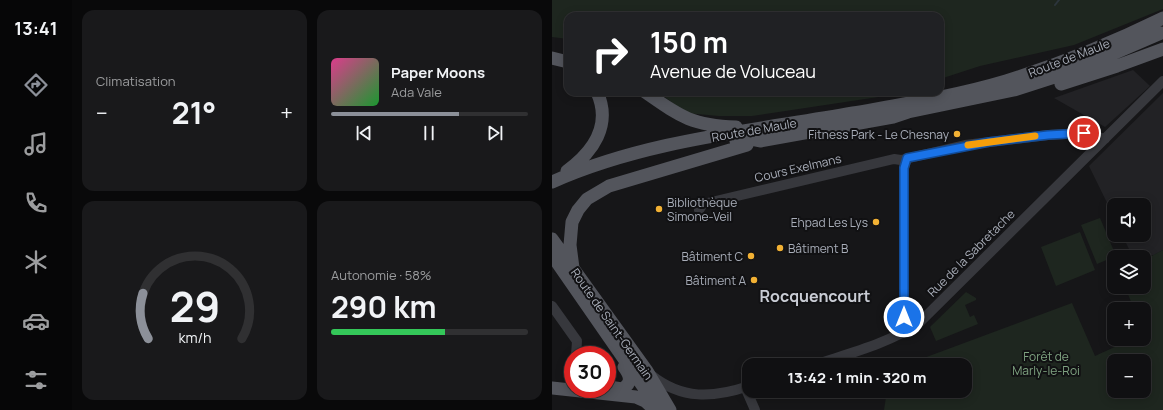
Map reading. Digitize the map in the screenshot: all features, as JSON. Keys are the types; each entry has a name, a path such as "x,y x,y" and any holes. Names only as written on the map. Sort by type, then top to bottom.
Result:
{"main road":[{"name":"Route de Maule","path":"944,95 970,90 1067,60 1130,34 1163,18"},
{"name":"Route de Maule","path":"552,185 584,177 637,160 750,139 760,141 893,118 908,112 1014,90 1073,71 1162,30"},
{"path":"1130,34 1162,30"},
{"path":"552,49 564,51"},
{"path":"893,118 976,107 1017,97 1117,66 1163,49"},
{"path":"552,58 564,61"},
{"path":"552,185 596,144 603,122 603,111 599,96"},
{"path":"651,96 684,118 700,124 736,127 750,130"},
{"name":"Route de Maule","path":"552,185 574,172 636,153 750,130 937,96"},
{"path":"573,268 570,245 572,222 578,210 587,199 600,190 760,141"},
{"name":"Route de Saint-Germain","path":"552,238 647,371 670,410"},
{"name":"Route de Saint-Germain","path":"552,255 600,326 636,373 660,410"},
{"path":"600,326 602,337 609,346"},
{"path":"616,356 629,374 631,380 622,389 616,389"},
{"path":"552,380 564,382"},
{"path":"552,388 564,388"},
{"path":"616,392 646,401 655,410"}],"street":[{"name":"Rue de la Sabretache","path":"835,358 881,343 904,333 922,320 1163,82"},
{"name":"Cours Exelmans","path":"699,210 703,204 894,159 907,158 965,145 1048,135 1084,133 1105,139"},
{"path":"904,333 904,168 907,158"},
{"path":"552,306 577,341 577,346"},
{"path":"647,371 662,383 694,394 720,394 742,388"},
{"path":"751,398 755,410"}],"shaded area":[{"path":"1133,70 1150,86 1105,127 1054,98"},
{"path":"1163,93 1163,250 1151,255 1151,250 1130,250 1126,242 1151,242 1151,198 1107,198 1107,203 1089,166"}],"green space":[{"path":"552,0 1163,0 1163,9 1074,45 980,66 944,78 944,12 564,12 564,38 552,37"},
{"path":"663,96 885,96 752,116 719,116 686,113"},
{"path":"1100,218 1107,235 1107,242 1110,242 1113,250 1107,250 1107,260 1097,264 1081,225"},
{"path":"1080,232 1095,270 1056,286 1041,247"},
{"name":"Forêt de Marly-le-Roi","path":"1163,250 1163,410 884,410 886,398 972,398 972,358 924,358 1072,303 1095,356 1117,346 1151,346 1151,302 1131,302 1128,294 1151,294 1151,256"},
{"path":"966,292 976,298 976,300 965,305 970,317 974,315 978,324 936,341 930,327"}],"waterway":[{"path":"1055,5 1059,0"}],"slow traffic":[{"path":"968,145 1035,136"}],"place":[{"name":"Fitness Park - Le Chesnay","path":"957,134"},
{"name":"Bibliothèque Simone-Veil","path":"659,209"},
{"name":"Ehpad Les Lys","path":"876,222"},
{"name":"Bâtiment B","path":"780,248"},
{"name":"Bâtiment C","path":"751,256"},
{"name":"Bâtiment A","path":"754,280"}],"district":[{"name":"Rocquencourt","path":"815,296"}],"route":[{"path":"904,317 904,168 907,158 965,145 1048,135 1084,133"}]}
